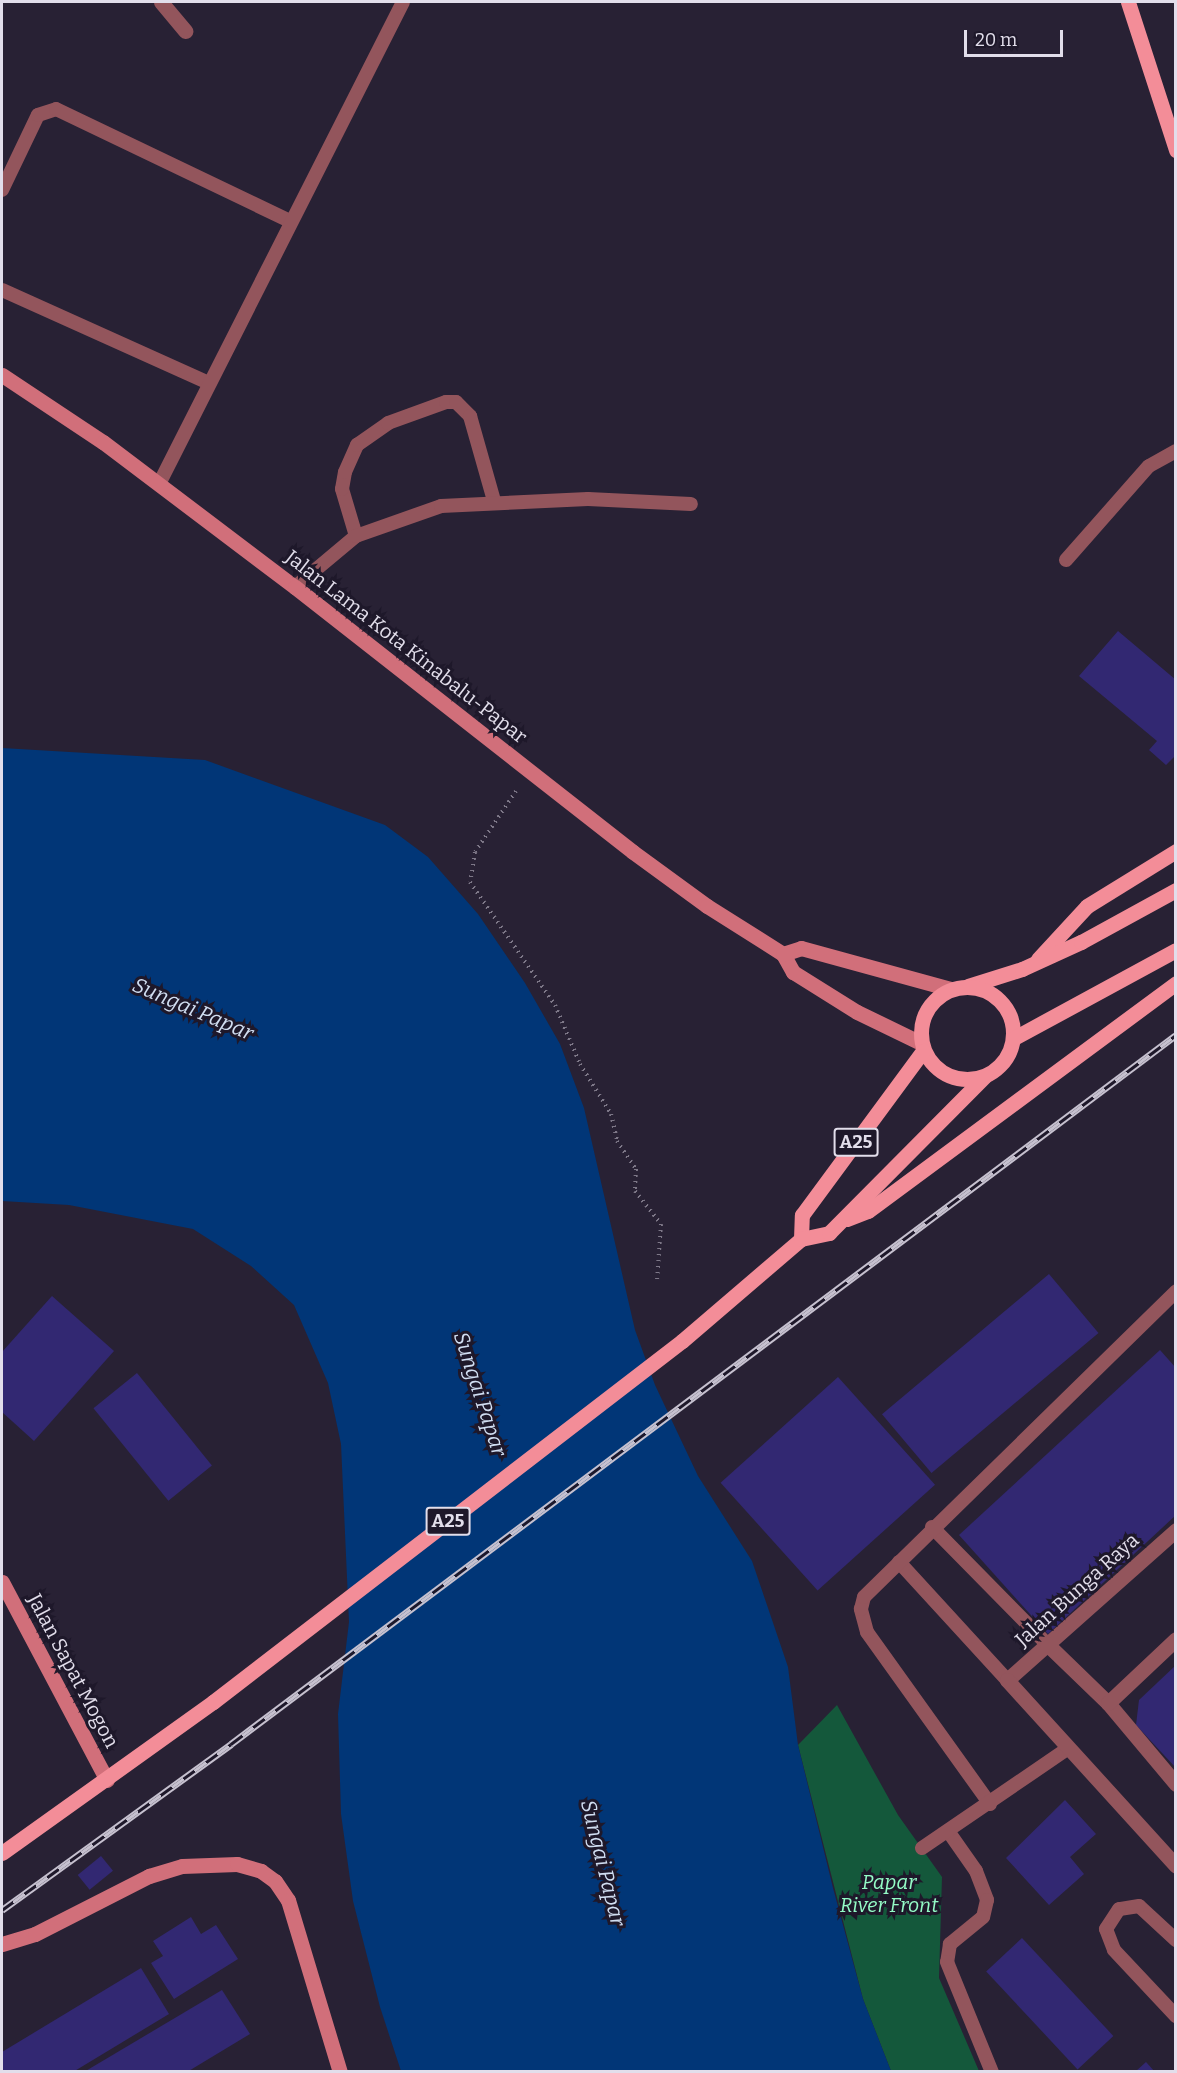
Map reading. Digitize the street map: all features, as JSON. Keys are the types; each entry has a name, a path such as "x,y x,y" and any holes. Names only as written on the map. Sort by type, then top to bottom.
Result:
{"main road":[{"path":"1128,2 1176,150"},
{"name":"Jalan Lama Kota Kinabalu-Papar","path":"2,375 159,484 707,906 783,954 794,972 857,1012 922,1047"},
{"path":"1034,964 1088,906 1176,851"},
{"path":"1176,890 1034,964 958,988 926,1010 922,1047 931,1064 956,1078 985,1076 999,1067 1014,1038 1176,950"},
{"path":"783,954 801,948 996,996 1012,1022 1014,1038"},
{"path":"841,1221 868,1211 1176,983"},
{"name":"A25","path":"801,1239 802,1215 922,1047"},
{"name":"A25","path":"2,1853 213,1702 682,1341 801,1239 829,1233 985,1076"},
{"name":"Jalan Sapat Mogon","path":"2,1582 107,1780"},
{"path":"2,1944 34,1934 149,1876 182,1866 237,1864 261,1872 275,1881 288,1900 340,2072"}],"street":[{"path":"161,2 185,32"},
{"name":"Jalan Bunga Raya","path":"1007,1680 1176,1530"},
{"path":"1108,1703 1176,1639"},
{"path":"1047,1644 1108,1703 1176,1784"},
{"path":"1007,1680 1067,1749 1176,1866"}],"lane":[{"path":"159,484 290,221 403,2"},
{"path":"2,190 38,115 56,108 290,221"},
{"path":"2,290 209,383"},
{"path":"356,536 342,489 345,472 357,445 388,423 446,402 456,402 470,416 494,501"},
{"path":"1066,560 1149,466 1176,451"},
{"path":"295,587 356,536 441,506 494,501 588,499 691,504"},
{"path":"990,1804 862,1621 864,1597 932,1527 1176,1291"},
{"path":"932,1527 1047,1644"},
{"path":"899,1562 1007,1680"},
{"path":"922,1848 990,1804 1067,1749"},
{"path":"948,1831 976,1871 987,1900 983,1917 950,1944 947,1962 992,2072"},
{"path":"1176,1940 1139,1906 1119,1909 1106,1929 1114,1950 1176,2016"}],"path":[{"path":"530,769 475,852 470,882 555,1005 580,1064 611,1114 617,1141 636,1169 635,1191 661,1224 657,1280"}],"green space":[{"name":"Papar River Front","path":"837,1705 898,1815 942,1877 939,1978 979,2071 891,2071 863,1999 798,1745"}],"water":[{"name":"Sungai Papar","path":"2,748 205,760 385,825 428,857 478,914 525,983 560,1044 584,1108 635,1330 655,1385 698,1476 752,1561 788,1667 798,1745 833,1888 863,1999 891,2071 401,2071 380,2007 353,1901 341,1814 338,1714 349,1622 341,1444 328,1383 294,1305 251,1266 193,1229 69,1205 2,1201"}],"building":[{"path":"1118,631 1176,680 1176,755 1166,765 1149,750 1157,741 1079,676"},
{"path":"1049,1274 1098,1333 931,1473 882,1414"},
{"path":"52,1296 114,1351 34,1441 2,1412 2,1352"},
{"path":"1160,1350 1176,1368 1176,1515 1048,1634 959,1535"},
{"path":"137,1373 212,1465 168,1501 93,1408"},
{"path":"838,1377 935,1485 818,1590 721,1483"},
{"path":"1176,1665 1176,1768 1136,1725 1139,1700"},
{"path":"1065,1800 1096,1834 1070,1857 1084,1874 1049,1905 1006,1858"},
{"path":"101,1856 113,1871 90,1890 78,1875"},
{"path":"191,1917 201,1934 216,1925 238,1959 174,1999 151,1963 163,1956 153,1941"},
{"path":"1022,1938 1113,2036 1078,2069 986,1971"},
{"path":"141,1968 169,2014 73,2072 2,2072 2,2052"},
{"path":"222,1990 250,2034 187,2072 84,2072"},
{"path":"1146,2062 1155,2072 1135,2072"}],"railway":[{"path":"2,1910 231,1744 1176,1035"}]}
